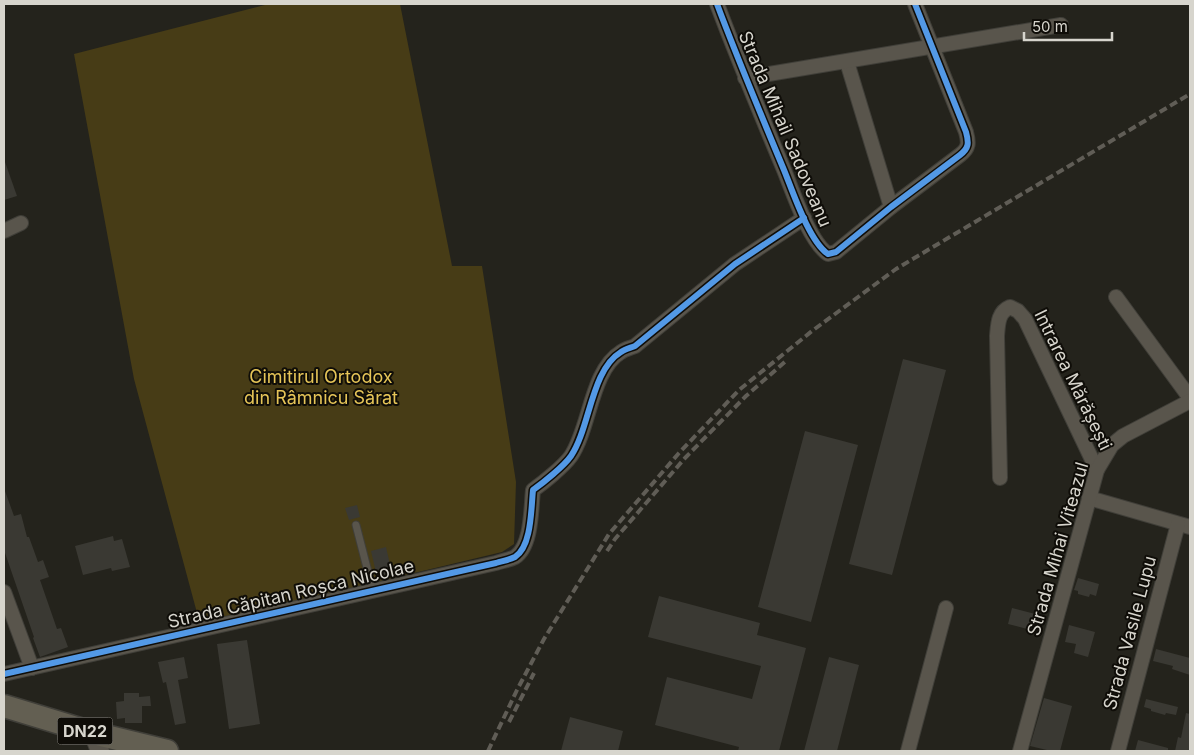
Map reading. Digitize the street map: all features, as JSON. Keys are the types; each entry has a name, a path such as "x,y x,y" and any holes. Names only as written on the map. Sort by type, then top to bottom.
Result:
{"main road":[{"name":"DN22","path":"4,706 96,742 167,751"}],"street":[{"name":"Strada Mihail Sadoveanu","path":"718,4 745,78 804,218 822,250 828,254 836,252 891,208"},
{"path":"847,62 891,208 960,155 966,150 968,145 966,132 915,4"},
{"path":"745,78 1062,25"},
{"name":"Strada Căpitan Roșca Nicolae","path":"4,674 496,563 516,556 525,545 527,538 533,490 544,483 570,456 585,423 598,381 610,362 620,352 635,346 735,264 804,218"},
{"path":"4,231 21,223"},
{"path":"1116,297 1190,400"},
{"name":"Intrarea Mărășești","path":"1000,478 997,336 1001,315 1010,307 1018,311 1025,319 1097,470"},
{"name":"Strada Mihai Viteazul","path":"1020,751 1097,470 1112,445 1123,436 1190,400"},
{"path":"1089,498 1184,526"},
{"name":"Strada Vasile Lupu","path":"1118,751 1184,526"},
{"path":"4,592 32,668"},
{"path":"908,751 946,608"}],"lane":[{"path":"356,525 373,591"}],"green space":[{"name":"Cimitirul Ortodox din Râmnicu Sărat","path":"269,4 400,4 452,266 482,266 516,482 514,544 502,552 200,624 134,379 74,54"}],"building":[{"path":"4,162 17,196 4,200"},
{"path":"903,359 946,370 892,575 849,564"},
{"path":"805,431 858,445 811,622 758,607"},
{"path":"4,491 14,516 21,514 27,537 29,537 38,562 43,560 49,577 40,580 57,629 61,628 68,647 40,657 4,550"},
{"path":"357,505 360,517 349,520 345,508"},
{"path":"113,536 114,541 122,539 130,567 112,571 111,568 83,575 75,546"},
{"path":"386,547 392,573 377,577 371,551"},
{"path":"1078,578 1099,584 1096,596 1090,594 1089,597 1078,594 1078,591 1074,590"},
{"path":"659,596 760,623 757,635 806,648 779,751 738,751 739,747 655,725 667,677 752,699 761,666 648,637"},
{"path":"1012,608 1039,615 1035,631 1008,624"},
{"path":"1069,625 1095,632 1088,657 1074,653 1076,644 1065,642"},
{"path":"247,640 260,724 229,729 217,644"},
{"path":"1156,649 1190,658 1190,675 1172,669 1173,666 1153,661"},
{"path":"184,657 188,678 178,680 186,723 175,725 166,682 163,683 158,662"},
{"path":"829,657 859,665 837,751 804,751"},
{"path":"124,693 139,693 139,697 150,696 151,706 142,706 142,723 125,723 125,718 117,719 116,702 124,701"},
{"path":"1044,698 1072,706 1060,751 1030,746"},
{"path":"1146,699 1178,707 1176,715 1166,713 1165,715 1151,711 1151,709 1144,707"},
{"path":"1186,713 1190,714 1190,751 1175,751 1178,737 1181,738"},
{"path":"570,717 623,731 618,751 561,751"},
{"path":"1138,740 1168,748 1168,751 1135,751"}],"railway":[{"path":"488,751 544,639 609,534 679,453 739,390 812,331 896,269 1190,94"},
{"path":"607,551 615,539 685,458 746,396 787,360"},
{"path":"509,722 534,673"}],"cycle path":[{"path":"717,4 802,215 814,238 828,254 836,252 967,148 966,132 915,4"},
{"path":"4,674 496,563 515,557 521,552 528,536 533,490 548,479 571,456 583,430 597,385 611,360 623,351 635,346 735,264 804,218"}]}
